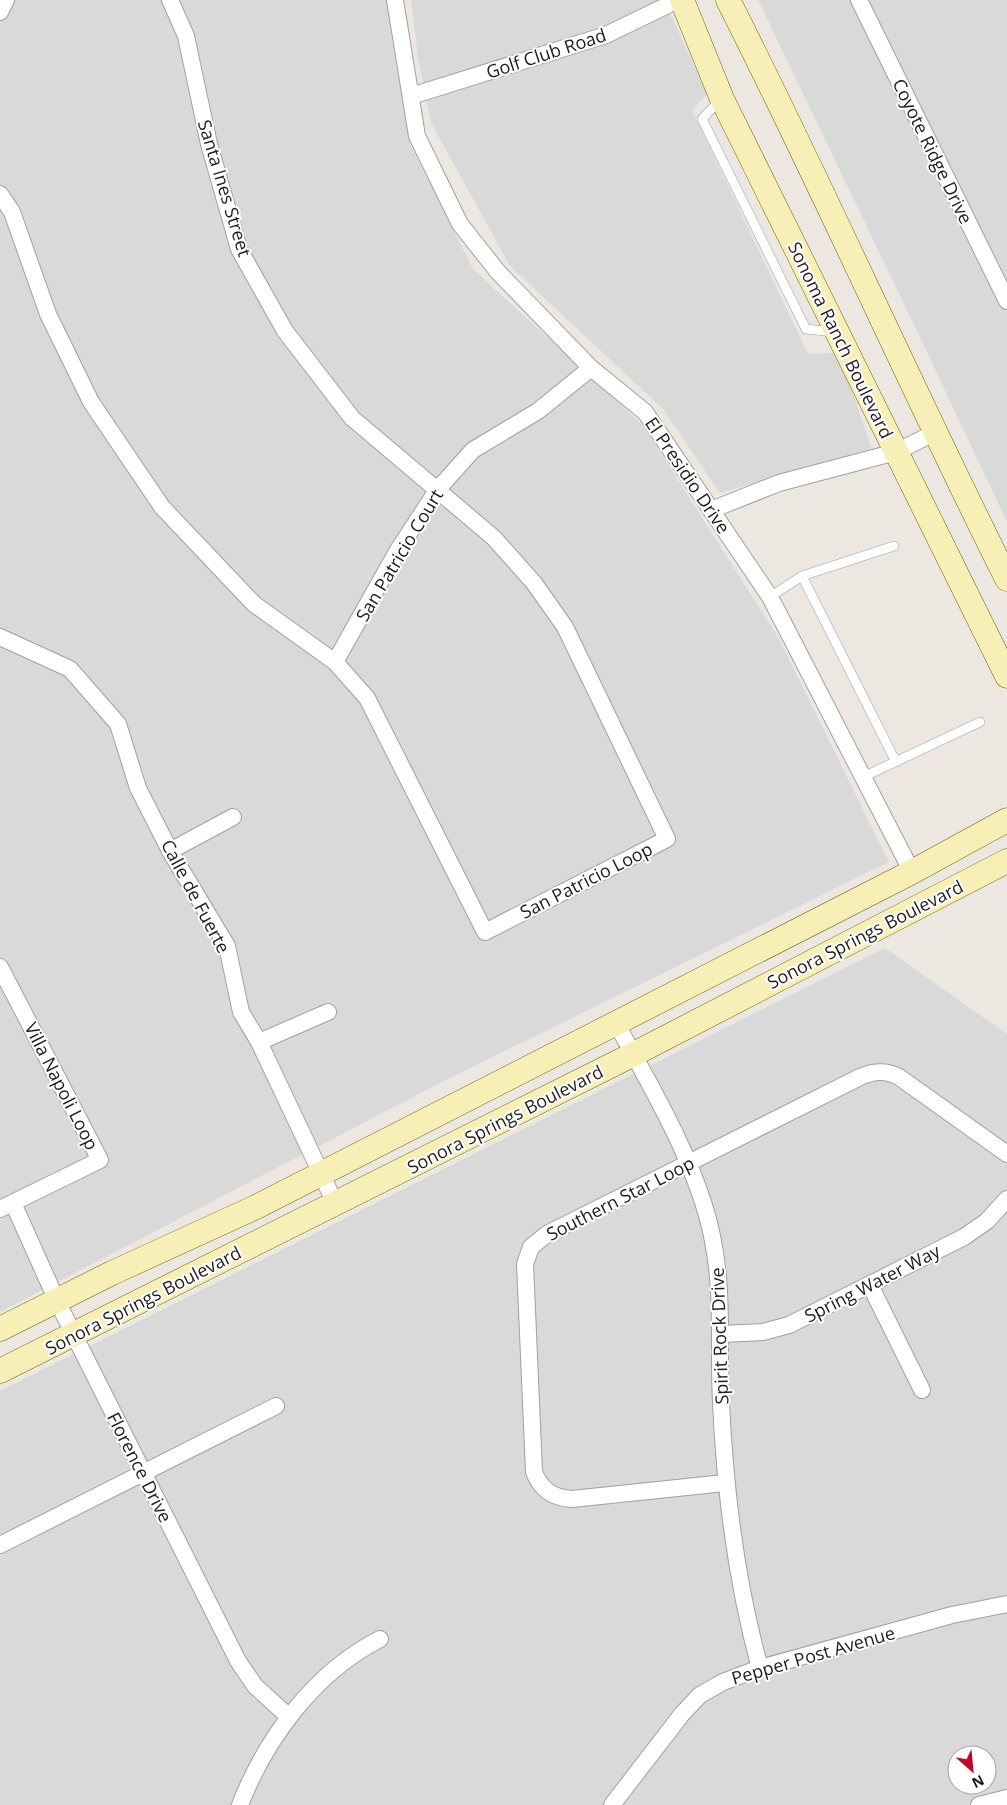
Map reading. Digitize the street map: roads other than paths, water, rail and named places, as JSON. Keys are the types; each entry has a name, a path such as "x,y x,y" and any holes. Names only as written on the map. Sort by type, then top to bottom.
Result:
{"street":[{"path":"0,12 6,0"},
{"name":"Santa Ines Street","path":"170,0 186,36 209,144 239,249 285,331 352,418 438,489"},
{"name":"El Presidio Drive","path":"395,0 417,136 460,224 498,272 591,368 645,412 770,597 912,872"},
{"name":"Golf Club Road","path":"410,96 606,35 680,0"},
{"name":"Sonoma Ranch Boulevard","path":"680,0 722,98 1007,676"},
{"path":"728,0 768,78 934,433 1007,579"},
{"name":"Coyote Ridge Drive","path":"859,0 1007,301"},
{"path":"0,194 12,212 48,314 91,402 162,507 254,604 335,662"},
{"name":"San Patricio Court","path":"335,662 398,550 438,489 473,450 538,411 591,368"},
{"path":"711,510 779,483 896,452 934,433"},
{"name":"San Patricio Loop","path":"335,662 367,698 485,932 667,839 565,627 534,583 494,538 438,489"},
{"name":"Calle de Fuerte","path":"0,637 70,669 118,724 138,788 170,851 227,946 240,1012 259,1042 335,1204"},
{"path":"170,851 233,817"},
{"name":"Sonora Springs Boulevard","path":"0,1329 112,1273 256,1207 912,872 1007,820"},
{"name":"Sonora Springs Boulevard","path":"0,1371 634,1054 1007,861"},
{"name":"Villa Napoli Loop","path":"0,967 100,1160 6,1206"},
{"path":"259,1042 328,1012"},
{"name":"Spirit Rock Drive","path":"616,1023 634,1054 688,1162 705,1206 715,1249 721,1302 720,1401 725,1483 737,1565 760,1668"},
{"name":"Southern Star Loop","path":"725,1483 565,1498 544,1489 534,1472 525,1264 530,1247 547,1234 688,1162 860,1077 880,1072 899,1077 1007,1154"},
{"name":"Spring Water Way","path":"722,1334 762,1332 781,1328 964,1237 987,1221 1007,1199"},
{"name":"Florence Drive","path":"6,1206 74,1334 243,1670 263,1694 289,1717"},
{"path":"870,1285 922,1390"},
{"path":"0,1545 276,1406"},
{"name":"Pepper Post Avenue","path":"612,1805 691,1704 723,1682 760,1668 952,1615 1007,1604"},
{"path":"240,1805 256,1768 289,1717 336,1670 380,1639"},
{"path":"979,1805 1007,1798"}],"lane":[{"path":"770,597 802,576 894,546"},
{"path":"802,576 896,762"},
{"path":"863,777 980,722"}]}
